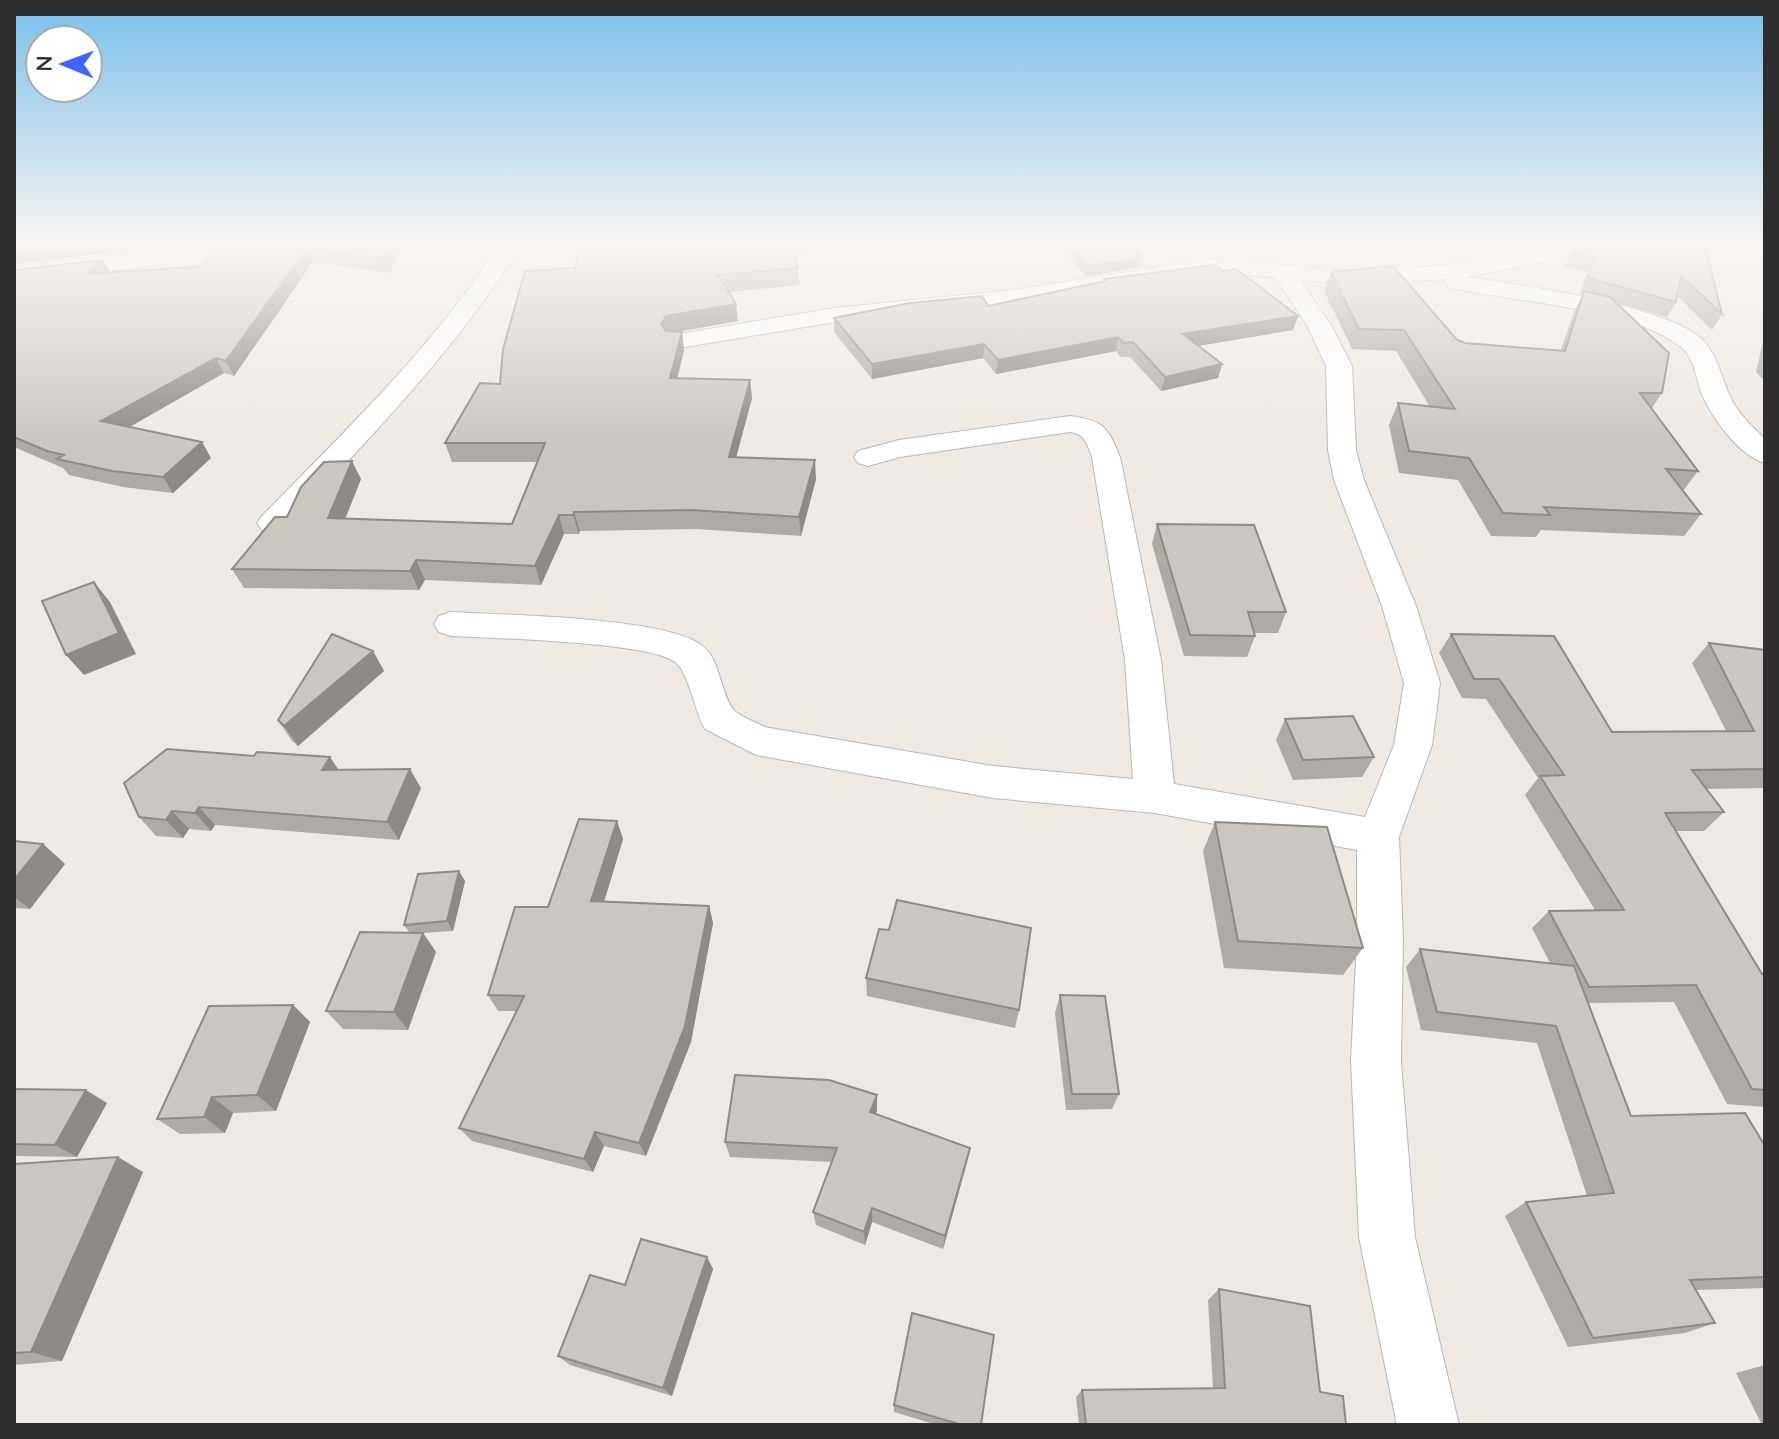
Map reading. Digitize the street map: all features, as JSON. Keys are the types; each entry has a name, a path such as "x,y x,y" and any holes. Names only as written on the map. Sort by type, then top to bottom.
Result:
{"street":[{"path":"273,523 424,359 465,309"},
{"path":"679,341 894,309"},
{"path":"1308,309 1339,366 1342,450 1349,480 1399,606 1422,683 1413,745 1378,837 1380,940 1376,1061 1387,1237 1428,1425"},
{"path":"1597,309 1676,333 1690,341 1705,359 1710,383 1722,407 1752,428 1765,454"},
{"path":"868,457 899,449 1070,424 1087,426 1098,436 1114,494 1143,660 1155,797"},
{"path":"451,624 639,638 686,650 699,666 718,719 756,740 993,782 1155,797 1378,837"}],"building":[{"path":"14,309 263,309 226,361 216,358 101,421 202,442 163,477 112,471 57,459 64,455 14,437"},
{"path":"514,309 706,309 666,316 661,325 666,331 682,332 670,378 750,380 729,457 815,460 799,517 692,510 574,512 573,515 559,515 535,566 416,560 410,571 232,569 275,517 287,517 301,487 324,462 352,461 328,518 512,524 545,443 445,443 480,383 500,384 503,349"},
{"path":"879,309 1289,309 1298,316 1183,334 1222,364 1165,377 1133,342 1123,343 1118,337 998,360 984,344 872,364 834,318"},
{"path":"1349,309 1430,309 1457,340 1465,343 1565,351 1578,309 1623,309 1669,353 1662,393 1640,393 1698,471 1666,469 1701,514 1544,507 1550,515 1503,513 1469,458 1409,451 1398,403 1455,409 1404,330 1359,329"},
{"path":"1157,524 1254,525 1286,612 1248,612 1255,636 1190,635"},
{"path":"94,582 119,633 66,655 42,601"},
{"path":"332,634 373,651 284,726 278,720"},
{"path":"1451,634 1554,636 1612,732 1754,731 1709,643 1765,650 1765,769 1692,770 1724,812 1665,813 1762,974 1765,974 1765,1090 1752,1089 1696,985 1589,987 1549,911 1624,910 1540,776 1564,775 1499,679 1474,679"},
{"path":"1353,716 1374,757 1303,760 1285,719"},
{"path":"167,749 254,756 257,752 330,757 322,770 410,769 387,822 199,807 195,813 172,811 166,820 139,817 124,783"},
{"path":"579,819 617,821 591,901 709,906 685,1026 639,1143 595,1132 584,1159 459,1128 524,996 488,995 515,907 548,907"},
{"path":"1215,822 1327,827 1363,948 1238,941"},
{"path":"14,841 43,844 14,880"},
{"path":"459,871 447,921 404,925 418,874"},
{"path":"897,900 1031,928 1019,1010 866,978 879,929 889,930"},
{"path":"360,932 423,933 394,1012 326,1011"},
{"path":"1420,949 1574,966 1631,1116 1745,1113 1765,1146 1765,1277 1690,1280 1715,1323 1593,1338 1526,1202 1614,1193 1556,1026 1437,1012"},
{"path":"1060,995 1105,996 1119,1094 1072,1094"},
{"path":"293,1005 257,1095 212,1097 204,1117 157,1119 209,1006"},
{"path":"735,1075 829,1080 877,1095 870,1112 970,1148 945,1236 872,1208 864,1232 813,1212 837,1148 725,1142"},
{"path":"14,1089 86,1090 55,1145 14,1144"},
{"path":"118,1157 31,1352 14,1353 15,1164"},
{"path":"641,1239 707,1257 663,1388 558,1356 590,1275 625,1285"},
{"path":"1219,1289 1310,1306 1320,1392 1343,1396 1346,1425 1086,1425 1082,1390 1225,1388"},
{"path":"912,1313 994,1335 981,1425 962,1425 894,1405"}]}
